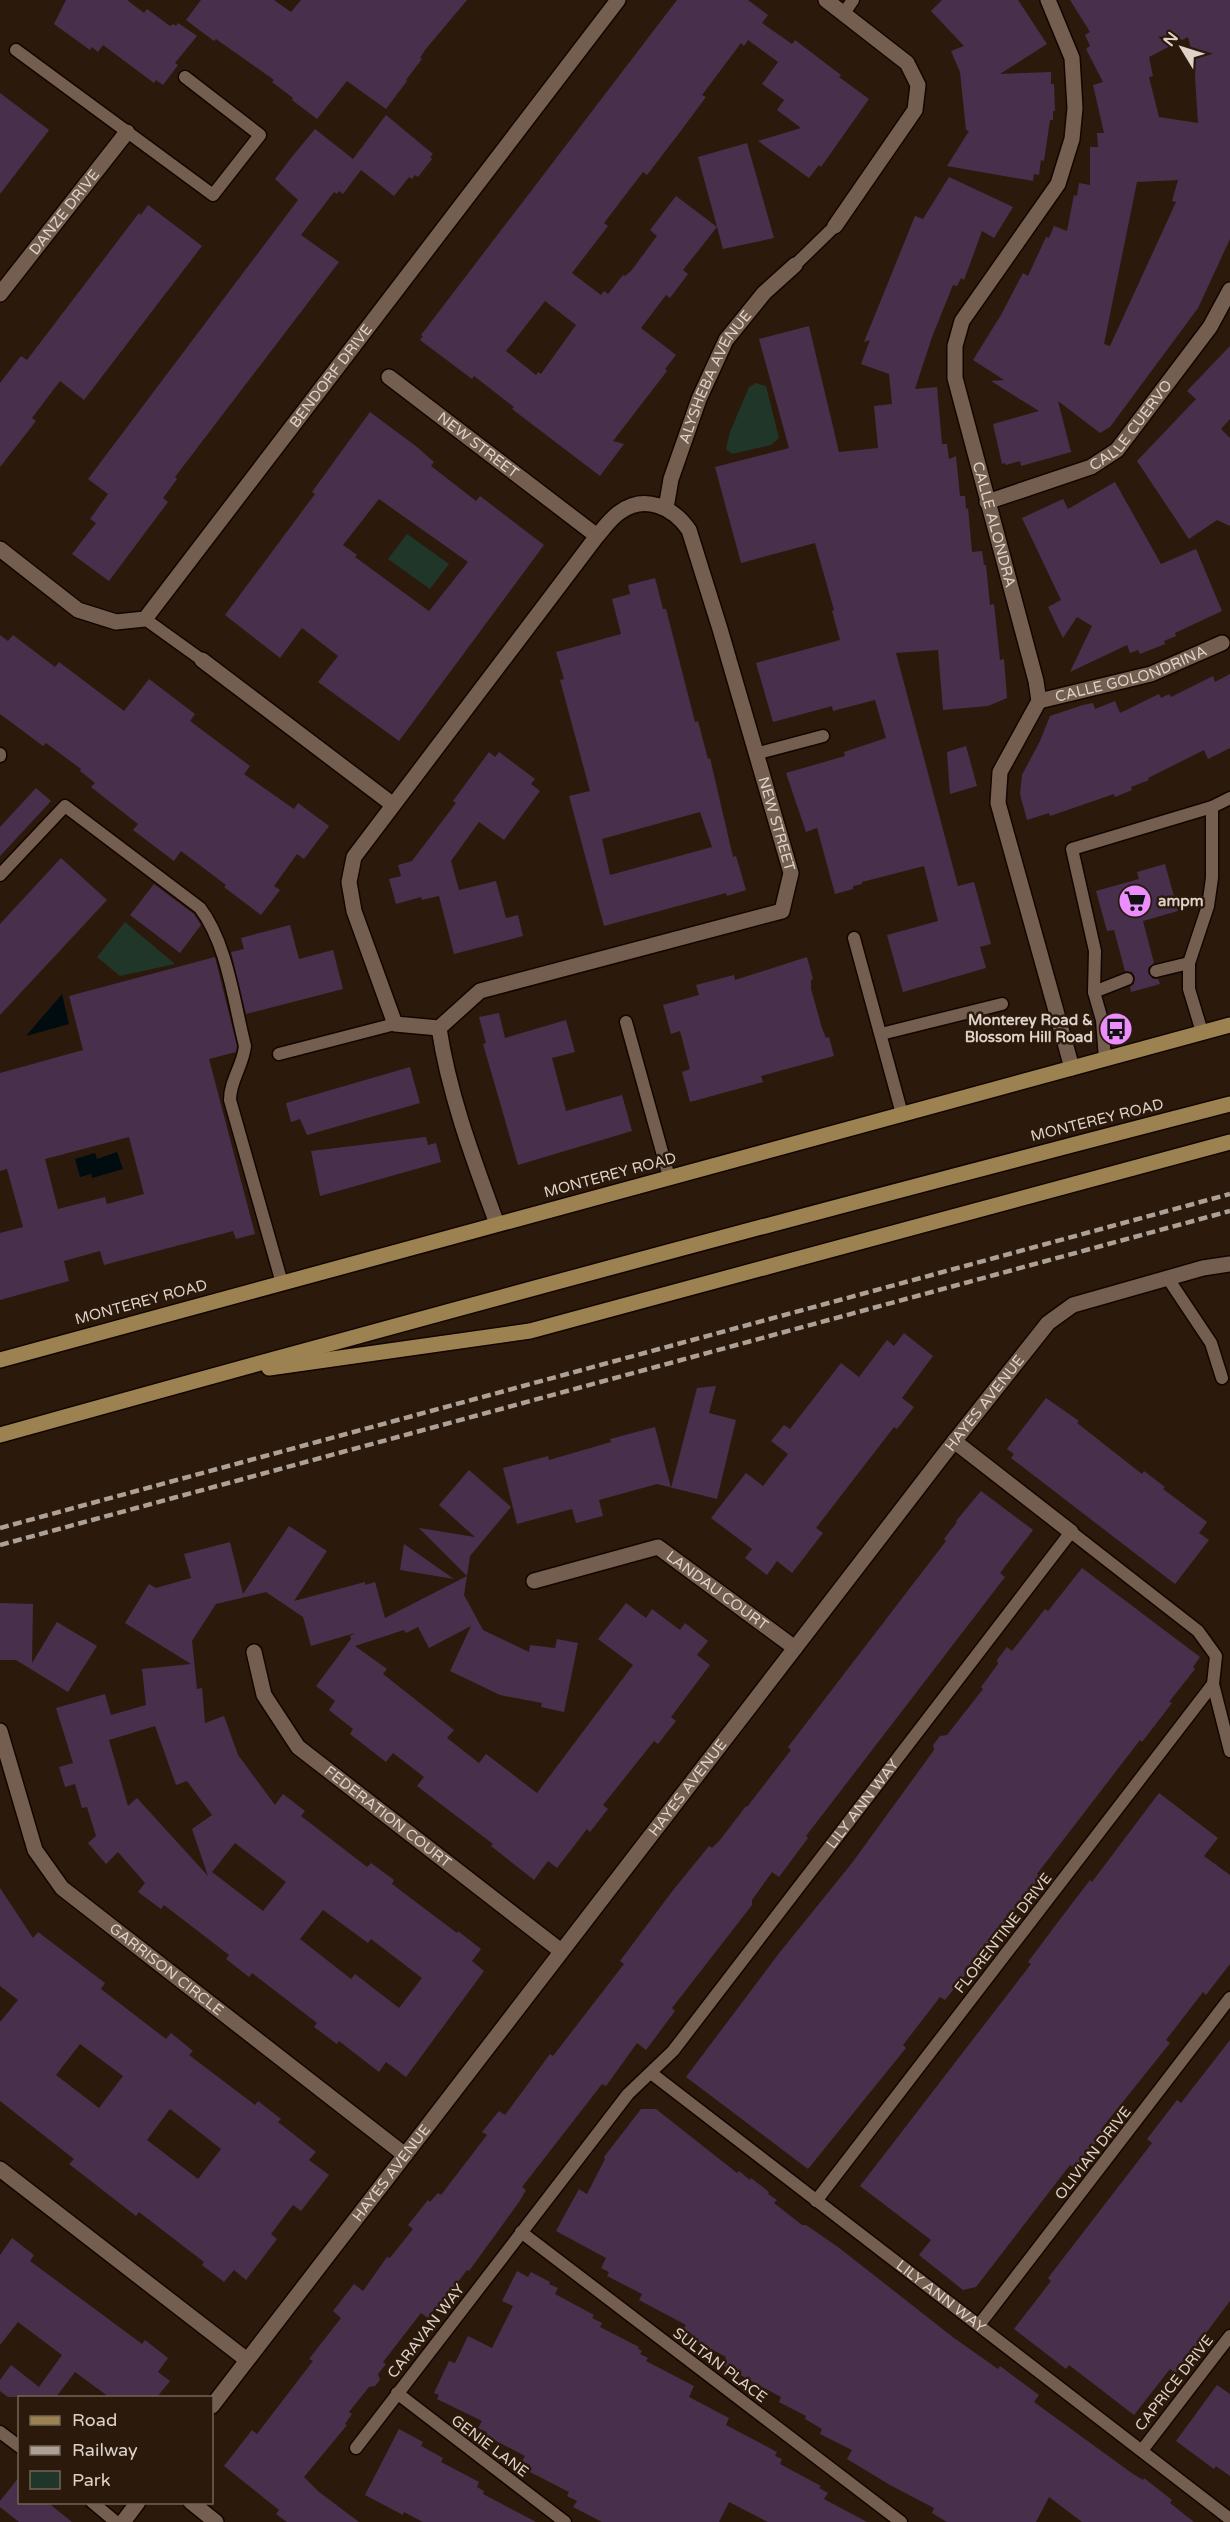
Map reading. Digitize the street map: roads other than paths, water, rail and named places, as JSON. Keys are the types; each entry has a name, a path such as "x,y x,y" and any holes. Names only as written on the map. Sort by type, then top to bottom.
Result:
{"main road":[{"name":"MONTEREY ROAD","path":"0,1360 1230,1025"},
{"name":"MONTEREY ROAD","path":"0,1435 893,1191 1230,1104"},
{"path":"207,1377 530,1331 1230,1142"}],"street":[{"name":"BENDORF DRIVE","path":"145,618 618,0"},
{"path":"826,0 907,63 918,85 915,110 835,226"},
{"name":"CALLE ALONDRA","path":"1039,701 1036,681 955,378 955,346 962,321 1058,184 1072,139 1075,108 1072,58 1048,0"},
{"name":"DANZE DRIVE","path":"0,294 127,132"},
{"name":"ALYSHEBA AVENUE","path":"666,507 671,479 699,399 726,340 764,293 795,265"},
{"name":"CALLE CUERVO","path":"987,502 1091,467 1117,450 1210,327 1230,290"},
{"name":"NEW STREET","path":"389,377 597,536"},
{"path":"497,1224 477,1172 446,1066 439,1028 395,1024 354,911 349,882 354,857 597,536 620,512 643,502 666,507"},
{"name":"NEW STREET","path":"439,1028 480,991 782,911 791,873 689,530 680,516 666,507"},
{"path":"0,549 78,610 116,622 145,618"},
{"name":"CALLE GOLONDRINA","path":"1039,701 1151,674 1222,643"},
{"path":"202,660 392,804"},
{"path":"1039,701 1000,772 998,803 1072,1068"},
{"name":"HAYES AVENUE","path":"213,2405 954,1441 1048,1323 1073,1305 1167,1277 1230,1264"},
{"path":"954,1441 1071,1532"},
{"name":"LANDAU COURT","path":"534,1581 658,1546 795,1648"},
{"name":"FEDERATION COURT","path":"254,1652 264,1695 298,1747 561,1951"},
{"name":"GARRISON CIRCLE","path":"0,1731 35,1850 62,1888 405,2155"},
{"path":"0,2169 247,2360"},
{"path":"123,2522 136,2504"},
{"path":"193,2504 216,2522"}],"lane":[{"path":"844,13 853,0"},
{"path":"16,50 213,195 260,135 184,77"},
{"path":"795,265 835,226"},
{"path":"145,618 202,660"},
{"path":"755,754 823,736"},
{"path":"1105,1059 1102,1020 1094,992 1095,951 1072,849 1212,807 1230,798"},
{"path":"0,875 64,806 201,908 211,922 222,953 245,1046 244,1060 230,1087 230,1100 282,1282"},
{"path":"1202,1032 1189,989 1189,963 1208,906 1212,878 1212,807"},
{"path":"854,939 902,1114"},
{"path":"1156,971 1189,963"},
{"path":"1094,992 1127,979"},
{"path":"880,1034 1002,1004"},
{"path":"626,1022 669,1177"},
{"path":"279,1054 395,1024"},
{"path":"1167,1277 1211,1343 1222,1378"},
{"path":"1071,1532 1198,1631 1216,1656 1214,1684 1230,1751"},
{"name":"LILY ANN WAY","path":"521,2232 628,2094 673,2051 1071,1532"},
{"name":"FLORENTINE DRIVE","path":"816,2201 1214,1684"},
{"name":"OLIVIAN DRIVE","path":"979,2325 1230,1998"},
{"name":"LILY ANN WAY","path":"651,2073 1230,2518"},
{"name":"CARAVAN WAY","path":"356,2448 521,2232"},
{"name":"SULTAN PLACE","path":"521,2232 901,2522"},
{"name":"CAPRICE DRIVE","path":"1143,2449 1230,2336"},
{"name":"GENIE LANE","path":"397,2393 565,2522"},
{"path":"0,2432 18,2446"},
{"path":"94,2504 116,2522"}],"railway":[{"path":"0,1528 1230,1194"},
{"path":"0,1545 1230,1211"}],"place":[{"name":"ampm","path":"1135,901"},
{"name":"Monterey Road & Blossom Hill Road","path":"1116,1029"}]}
